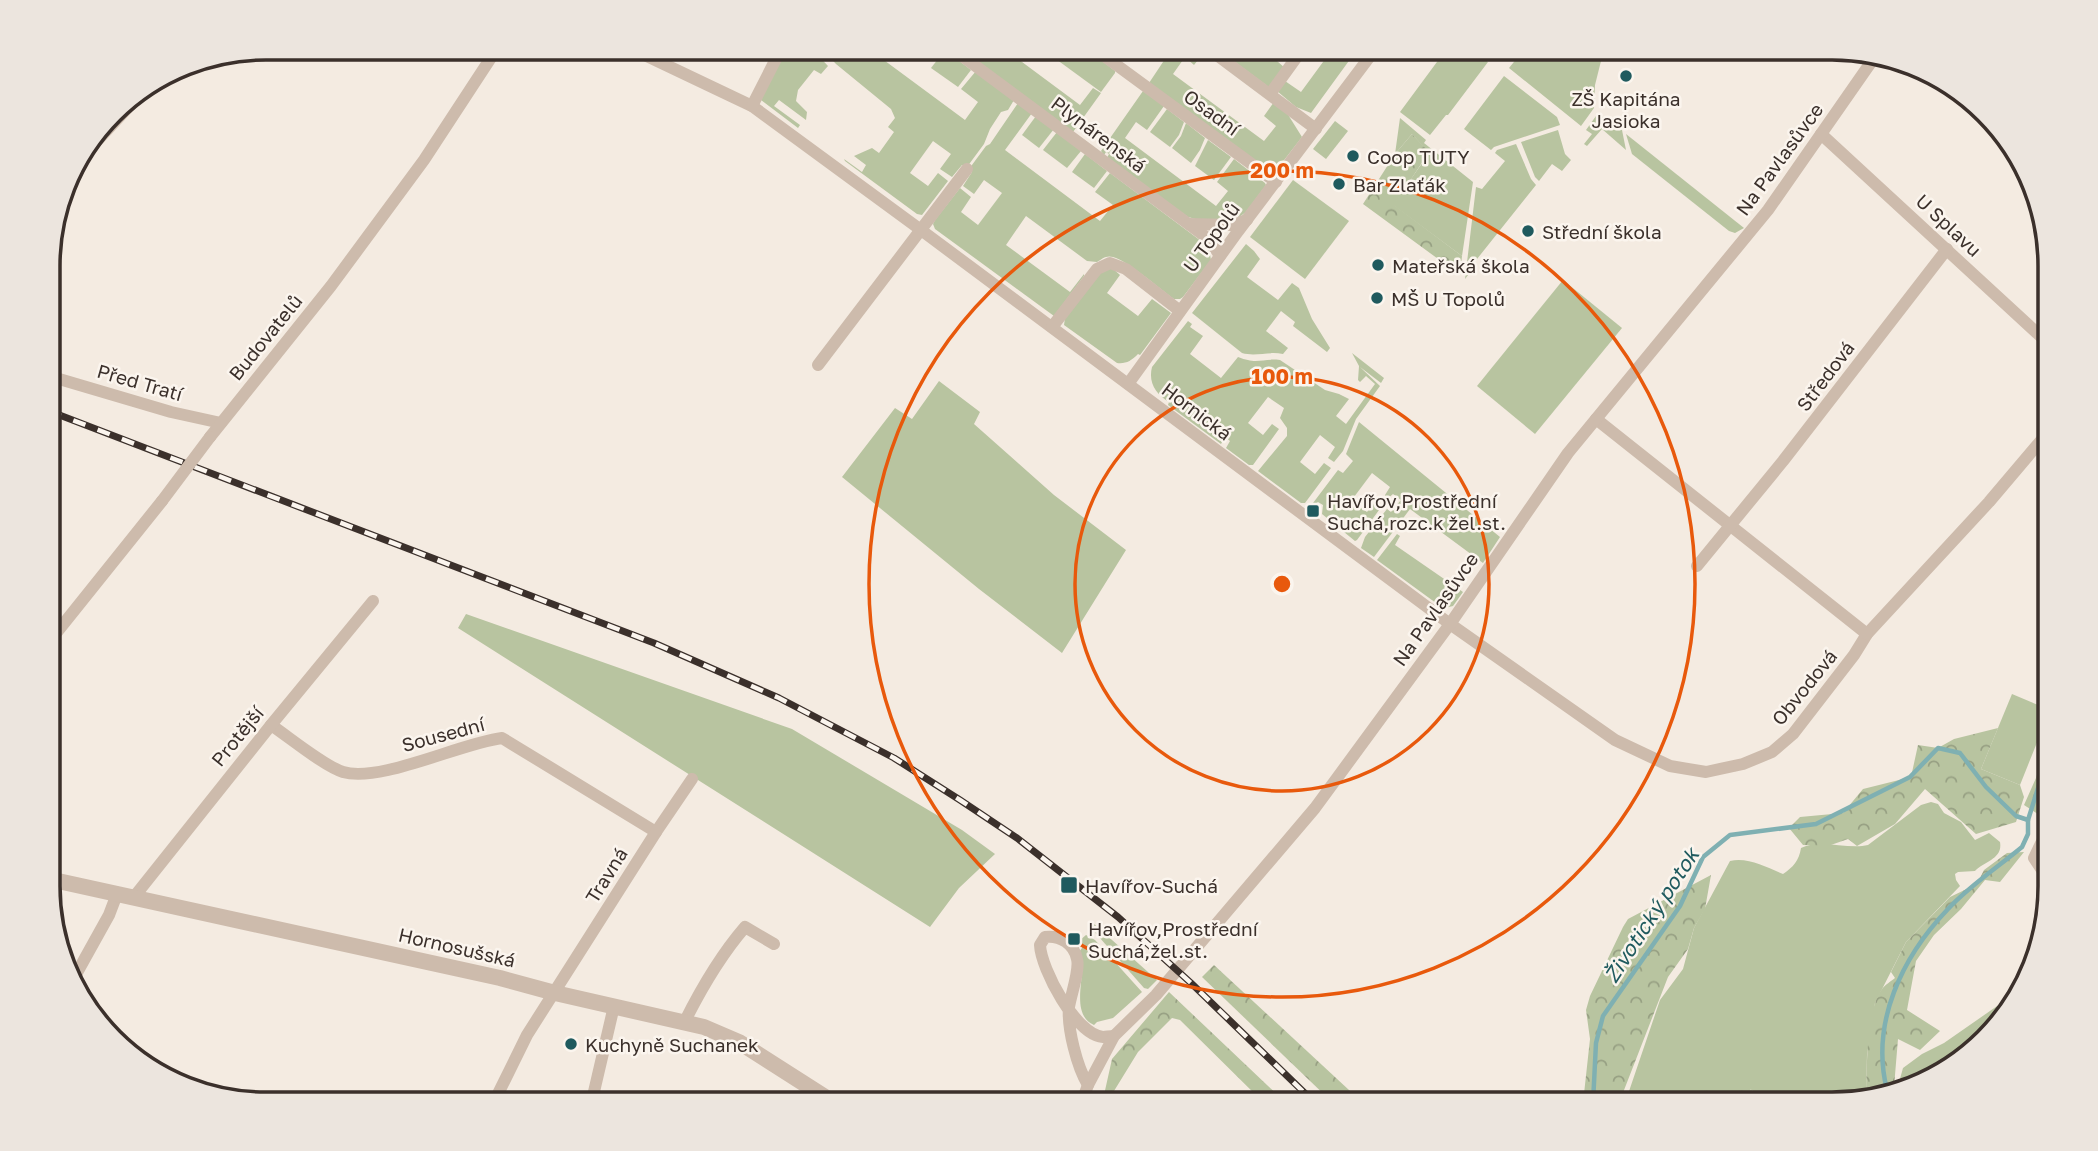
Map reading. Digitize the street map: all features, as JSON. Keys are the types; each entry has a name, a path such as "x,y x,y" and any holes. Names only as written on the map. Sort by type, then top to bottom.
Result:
{"street":[{"name":"Osadní","path":"1109,59 1276,182"},
{"path":"1223,59 1316,129"},
{"path":"1270,94 1295,59"},
{"name":"U Topolů","path":"1128,384 1247,219 1368,59"},
{"name":"Budovatelů","path":"60,628 331,286 424,160 490,60"},
{"name":"Hornická","path":"655,60 751,106 1450,624"},
{"path":"751,106 775,60"},
{"name":"Plynárenská","path":"967,60 1210,240 1220,256"},
{"name":"Na Pavlasůvce","path":"1088,1085 1114,1036 1156,995 1315,808 1450,624 1568,453 1768,210 1870,63"},
{"name":"U Splavu","path":"1821,134 2038,334"},
{"path":"818,365 967,169"},
{"path":"1188,224 1231,225 1247,219"},
{"name":"Středová","path":"1697,566 1732,526 1947,249"},
{"path":"1052,327 1097,269 1110,263 1125,269 1180,311"},
{"name":"Před Tratí","path":"60,379 172,412 221,423"},
{"path":"1596,419 1867,634"},
{"name":"Obvodová","path":"1450,624 1615,740 1670,766 1706,772 1743,764 1772,752 1793,734 1867,634 1989,502 2038,444"},
{"name":"Protější","path":"134,897 373,601"},
{"name":"Sousední","path":"271,724 331,766 350,774 382,771 502,738 656,831"},
{"name":"Travná","path":"499,1092 527,1035 692,779"},
{"name":"Hornosušská","path":"60,881 685,1021 739,1042 817,1092"},
{"path":"78,970 109,915 117,894"},
{"path":"685,1021 705,981 727,947 745,926 774,944"},
{"path":"1086,1091 1088,1085 1083,1077 1073,1040 1069,1010 1078,960 1063,939 1045,937 1040,945 1045,968 1069,1010 1087,1030 1101,1037 1114,1036"},
{"path":"594,1092 614,1006"}],"green space":[{"path":"1057,59 1100,59 1115,71 1101,92"},
{"path":"1165,59 1183,59 1173,74 1264,141 1276,126 1264,116 1274,102 1287,113 1302,137 1278,168 1270,171 1149,83"},
{"path":"1232,59 1278,59 1285,68 1270,88"},
{"path":"1325,59 1350,59 1311,113 1296,107 1277,91 1285,81 1301,92"},
{"path":"1439,59 1484,59 1488,62 1430,135 1400,112"},
{"path":"1516,59 1598,59 1601,61 1595,85 1594,108 1581,126 1509,68"},
{"path":"779,60 822,60 828,66 821,74 814,70 798,90 796,101 807,112 806,120 779,100 774,106 800,125 798,128 761,100"},
{"path":"832,60 883,60 965,120 978,102 961,89 976,71 1014,100 1008,110 1001,112 984,144 967,167 962,165 952,177 940,169 951,154 933,141 910,173 928,186 938,173 948,181 922,215 917,214 845,161 844,159 862,172 866,165 854,156 872,148 879,153 894,132 888,127 895,118 891,109"},
{"path":"938,60 957,60 971,70 958,87 931,68"},
{"path":"975,60 1019,60 1080,105 1093,88 1101,93 1073,132"},
{"path":"1504,76 1557,117 1560,125 1491,150 1464,129"},
{"path":"1143,91 1164,106 1147,130 1136,122 1125,138 1216,206 1228,191 1217,182 1234,159 1266,185 1246,212 1238,218 1199,220 1188,217 1107,158 1109,154 1106,152 1104,155 1101,151"},
{"path":"1018,103 1032,113 1005,150 1100,221 1113,205 1095,192 1110,173 1205,244 1211,260 1183,297 1174,299 1135,269 1113,257 1097,262 1087,261 1026,216 1006,245 1070,292 1084,274 1054,316 935,229 935,220 960,188 971,197 961,212 978,225 1002,193 984,180 974,194 963,186 972,172 969,169"},
{"path":"1167,109 1184,122 1170,147 1150,132"},
{"path":"1600,115 1622,130 1626,150 1602,129 1587,146 1584,144 1592,134 1586,130 1596,116"},
{"path":"1036,116 1054,129 1039,148 1022,135"},
{"path":"1400,118 1426,140 1424,143 1473,182 1462,256 1393,205 1429,153 1412,134 1395,154"},
{"path":"1335,121 1348,131 1326,159 1313,149"},
{"path":"1186,123 1205,138 1191,163 1172,148"},
{"path":"1558,130 1565,154 1571,160 1562,171 1552,164 1539,181 1521,142"},
{"path":"1057,132 1081,151 1067,168 1043,150"},
{"path":"1412,134 1429,152 1394,205 1462,256 1460,275 1363,204 1395,154"},
{"path":"1626,134 1744,228 1735,233 1729,231 1632,154"},
{"path":"1208,140 1231,157 1214,180 1195,166"},
{"path":"1516,144 1536,185 1473,264 1475,266 1465,279 1476,187 1482,189 1505,161 1495,153 1497,150"},
{"path":"1085,154 1107,171 1094,188 1072,172"},
{"path":"1293,180 1349,221 1305,279 1250,237"},
{"path":"1246,244 1260,259 1247,277 1278,300 1292,283 1299,288 1312,319 1330,348 1327,352 1293,326 1295,322 1281,311 1266,331 1288,348 1283,354 1242,353 1192,313"},
{"path":"1111,267 1120,275 1107,293 1138,316 1152,299 1171,313 1140,355 1123,363 1117,363 1064,325 1065,318 1100,271"},
{"path":"1563,280 1622,328 1535,434 1477,386"},
{"path":"1188,321 1192,324 1190,327 1203,336 1190,354 1221,378 1238,357 1255,361 1280,360 1325,390 1349,399 1336,416 1346,424 1375,384 1366,376 1360,382 1358,380 1359,366 1352,353 1384,378 1381,383 1360,367 1380,386 1356,419 1343,451 1334,462 1328,458 1335,447 1320,435 1300,462 1315,474 1324,463 1331,468 1305,503 1301,503 1258,471 1287,436 1287,428 1280,418 1284,408 1268,397 1248,423 1263,435 1272,424 1279,429 1253,465 1249,465 1226,448 1230,441 1225,437 1221,444 1168,405 1169,402 1154,388 1152,367"},
{"path":"939,381 980,412 974,424 1054,495 1126,550 1062,653 842,477 895,408 912,419"},
{"path":"1359,422 1500,537 1483,563 1410,509 1374,557 1361,548 1365,537 1387,509 1391,512 1401,500 1393,494 1386,500 1385,495 1390,487 1372,473 1351,501 1367,512 1376,501 1382,506 1357,540 1322,514 1323,505 1313,503 1338,470 1343,473 1353,461 1346,454"},
{"path":"1397,534 1400,536 1395,545 1463,592 1453,606 1445,608 1436,603 1377,560"},
{"path":"466,614 792,729 962,830 995,854 959,888 930,927 458,628"},
{"path":"2012,694 2038,705 2038,740 2020,785 1981,769"},
{"path":"1998,728 1981,769 2020,785 2024,797 2016,822 1976,834 1925,789 1895,824 1857,846 1848,839 1828,846 1803,845 1789,828 1800,817 1843,813 1863,789 1911,777 1918,745 1938,748 1954,739"},
{"path":"2038,771 2038,814 2024,805"},
{"path":"1931,802 1938,804 1944,813 1961,822 1975,840 1989,833 2000,842 2000,848 1996,856 1975,871 1955,874 1960,886 1906,942 1875,1003 1867,1055 1866,1089 1846,1091 1629,1091 1660,1000 1683,969 1694,928 1730,861 1750,862 1783,874 1795,863 1801,848 1816,844 1868,845 1921,805"},
{"path":"2024,852 2000,882 1985,880 1961,909 1934,935 1916,961 1907,1010 1940,1031 1920,1050 1898,1039 1894,1082 1866,1089 1868,1041 1873,1011 1882,989 1895,978 1891,972 1906,942 1950,897 1977,884 1984,870 2007,853"},
{"path":"1711,875 1705,909 1694,928 1688,949 1668,977 1624,1091 1584,1091 1590,1039 1586,1010 1590,996 1628,919"},
{"path":"1094,924 1157,980 1148,989 1144,988 1092,929"},
{"path":"1086,935 1095,940 1142,992 1113,1018 1094,1025 1083,1015 1080,1000 1082,969 1079,952 1082,948 1079,941"},
{"path":"1214,965 1350,1091 1321,1091 1202,977"},
{"path":"1169,992 1274,1091 1252,1091 1180,1020 1172,1018 1138,1052 1114,1091 1105,1091 1112,1059"},
{"path":"2002,1003 1968,1040 1947,1057 1900,1080 1903,1068"},
{"path":"1714,1087 1753,1091 1700,1091"}],"waterway":[{"name":"Životický potok","path":"1594,1091 1596,1043 1603,1016 1680,906 1703,857 1730,835 1816,824 1910,777 1938,748 1960,753 1986,787 2016,816 2028,820 2038,788"},
{"path":"1886,1084 1883,1040 1894,992 1904,970 1931,928 1948,909 2022,847 2028,834 2028,820"}],"railway":[{"path":"60,415 654,643 779,698 894,758 1017,838 1118,917 1303,1091"}],"place":[{"name":"ZŠ Kapitána Jasioka","path":"1626,76"},
{"name":"Coop TUTY","path":"1353,156"},
{"name":"Bar Zlaťák","path":"1339,184"},
{"name":"Střední škola","path":"1528,231"},
{"name":"Mateřská škola","path":"1378,265"},
{"name":"MŠ U Topolů","path":"1377,298"},
{"name":"Havířov,Prostřední Suchá,rozc.k žel.st.","path":"1313,511"},
{"name":"Havířov-Suchá","path":"1069,885"},
{"name":"Havířov,Prostřední Suchá,žel.st.","path":"1074,939"},
{"name":"Kuchyně Suchanek","path":"571,1044"}]}
